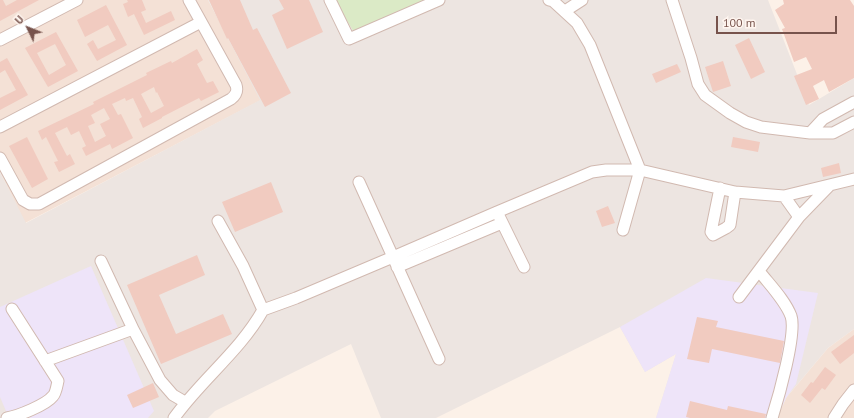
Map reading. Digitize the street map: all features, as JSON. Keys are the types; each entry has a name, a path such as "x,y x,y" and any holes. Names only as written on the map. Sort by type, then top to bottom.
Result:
{"street":[{"path":"0,40 59,4 77,0"},
{"path":"0,158 23,200 30,204 39,204 231,99 236,93 236,85 189,0"},
{"path":"330,0 349,38 439,0"},
{"path":"549,0 553,1 577,23 590,46 640,170 622,230"},
{"path":"565,11 582,0"},
{"path":"672,0 698,84 705,94 730,113 746,122 761,127 810,133 833,133 854,122"},
{"path":"0,127 201,22"},
{"path":"810,133 823,119 854,102"},
{"path":"395,262 497,212 592,172 606,170 640,170 736,192 784,196 854,179"},
{"path":"359,182 439,359"},
{"path":"739,298 799,217 830,185"},
{"path":"720,188 711,232 713,235 730,225 736,192"},
{"path":"784,196 799,217"},
{"path":"497,212 524,267"},
{"path":"218,221 243,266 263,310"},
{"path":"174,418 185,402 228,356 257,320 263,310 502,223"},
{"path":"101,261 133,329 160,380 173,395 185,402"},
{"path":"759,271 788,309 792,318 789,353 772,418"},
{"path":"7,418 35,409 53,396 58,381 12,309"},
{"path":"45,361 133,329"},
{"path":"834,418 854,390"}],"shaded area":[{"path":"0,0 208,0 261,100 25,223 0,172"},
{"path":"208,0 768,0 809,105 854,78 854,329 828,348 786,398 777,418 656,418 676,354 645,372 620,327 436,418 381,418 351,344 215,411 208,418 0,418 0,172 26,223 260,100"},
{"path":"91,266 154,411 148,418 9,418 0,397 0,307"},
{"path":"706,278 818,293 796,384 786,398 777,418 656,418 676,354 645,372 620,327"},
{"path":"854,329 854,418 777,418 786,398 828,348"}],"green space":[{"path":"334,0 428,0 354,32"}],"building":[{"path":"0,0 3,0 6,6 17,0 39,0 0,21"},
{"path":"127,0 142,0 146,10 141,12 146,23 171,11 175,20 144,35 134,14 128,17 123,4 128,2"},
{"path":"209,0 240,0 253,30 257,28 291,93 265,107 228,38 227,39"},
{"path":"279,0 309,0 323,32 287,49 272,15 284,9"},
{"path":"783,0 850,0 854,6 854,78 829,92 824,80 813,86 819,99 806,105 794,76 812,69 806,57 794,62 782,29 785,28 775,10 784,4"},
{"path":"106,5 127,45 97,61 87,44 93,40 98,49 116,40 108,25 85,37 77,20"},
{"path":"56,32 78,71 48,87 25,48","holes":["55,44 66,65 49,75 37,53"]},
{"path":"749,38 765,72 751,79 735,45"},
{"path":"197,49 203,60 197,64 207,83 213,81 219,92 201,101 199,98 143,128 139,119 142,117 133,98 126,101 125,98 112,104 118,115 121,114 133,138 112,149 110,144 86,156 82,148 86,146 79,131 71,135 67,127 55,133 67,156 70,154 75,164 59,172 54,162 58,161 46,137 42,140 38,131 94,104 93,102 147,75 146,73 171,61 172,63","holes":["154,87 164,106 151,113 141,94","104,108 110,119 100,124 106,136 95,142 88,126 95,123 91,115"]},
{"path":"7,58 28,95 0,110 0,98 16,90 5,70 0,73 0,62"},
{"path":"723,61 731,86 713,92 705,67"},
{"path":"677,64 681,72 656,83 652,74"},
{"path":"27,137 48,179 32,188 9,146"},
{"path":"733,137 760,142 758,152 731,147"},
{"path":"839,163 841,173 823,177 821,168"},
{"path":"271,182 283,212 235,232 222,202"},
{"path":"608,206 615,223 602,227 596,211"},
{"path":"197,255 205,275 159,295 176,334 223,314 232,334 161,364 127,285"},
{"path":"697,317 718,321 716,327 784,341 780,363 712,349 709,363 687,359"},
{"path":"854,335 854,353 840,364 831,352"},
{"path":"825,367 836,375 825,390 822,388 810,403 801,395 811,382 813,383"},
{"path":"153,383 159,397 133,408 127,395"},
{"path":"690,401 727,410 728,406 766,414 765,418 690,418 686,417"}]}
